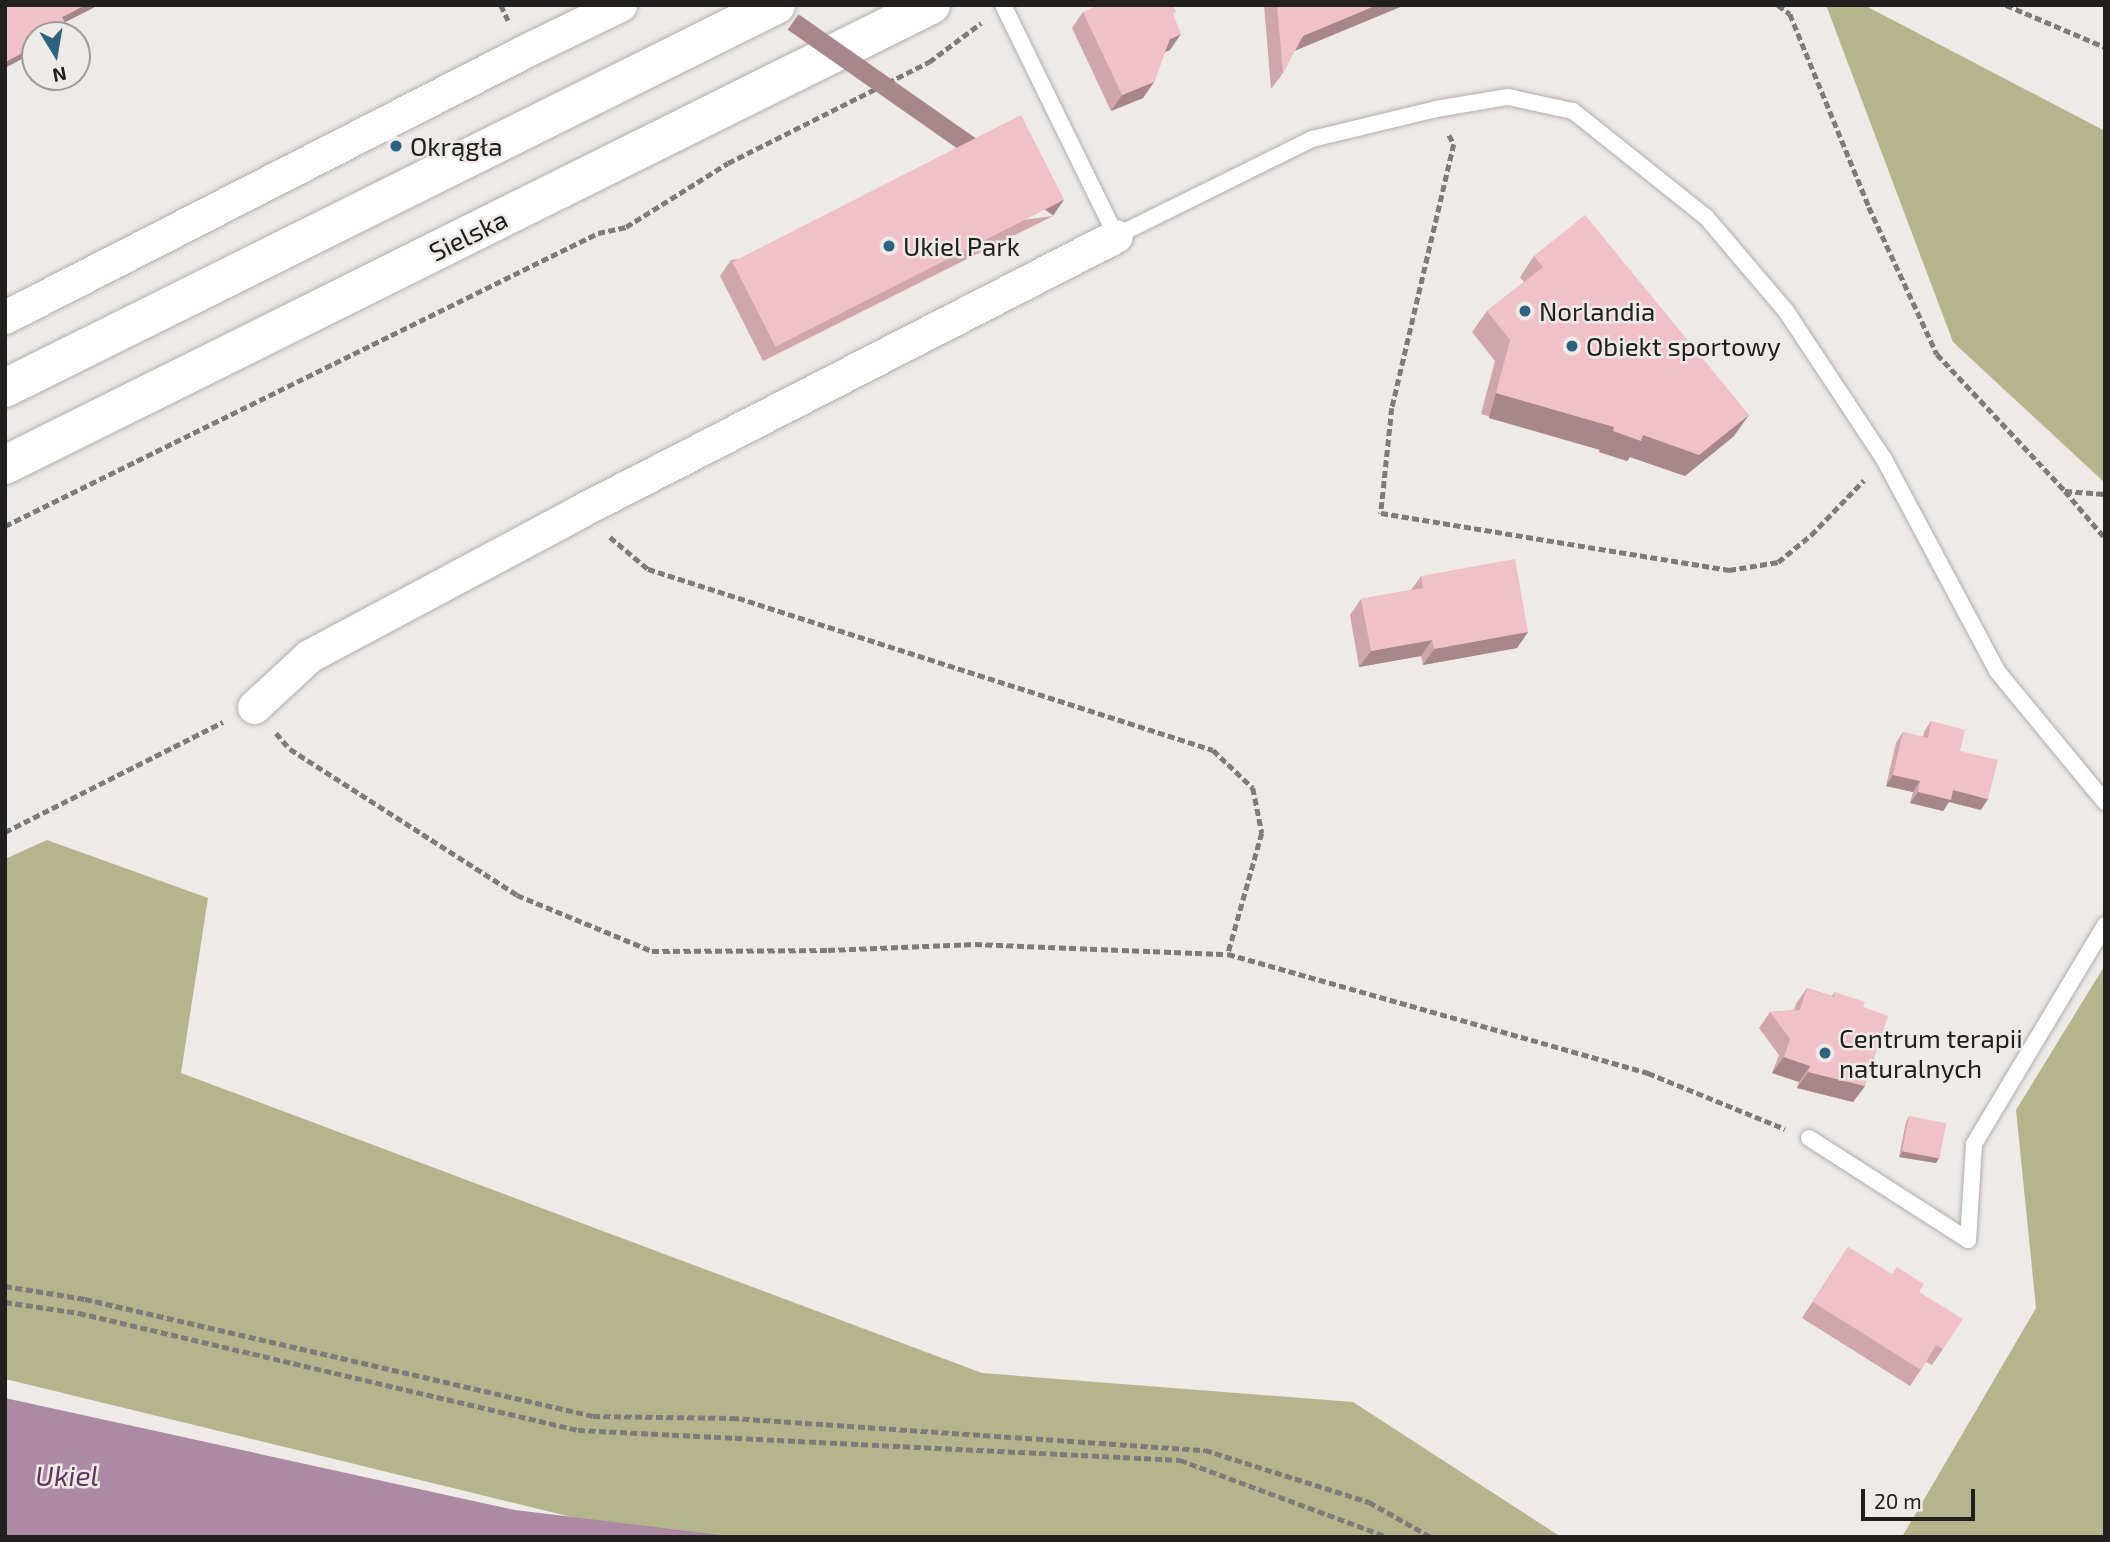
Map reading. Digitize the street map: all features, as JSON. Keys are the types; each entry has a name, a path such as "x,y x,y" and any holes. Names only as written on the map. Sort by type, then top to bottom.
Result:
{"main road":[{"path":"5,388 776,5"},
{"name":"Sielska","path":"5,465 931,5"}],"street":[{"path":"5,317 620,5"},
{"path":"254,707 309,656 580,511 1116,236"}],"lane":[{"path":"1004,8 1116,236 1312,139 1436,109 1508,97 1573,111 1706,217 1786,311 1884,459 1997,671 2105,802"},
{"path":"1809,1138 1968,1240 1974,1144 2105,925"}],"path":[{"path":"1778,5 1790,14 1869,207 1937,354 2065,491 2105,538"},
{"path":"2006,5 2105,47"},
{"path":"5,526 598,233 626,228 728,163 929,62 976,25 1004,8"},
{"path":"1436,109 1454,144 1392,408 1381,513 1730,570 1778,562 1811,535 1884,459"},
{"path":"2065,491 2105,494"},
{"path":"580,511 648,569 1213,750 1253,788 1262,833 1228,954"},
{"path":"5,832 254,707 290,749 517,895 652,951 828,950 975,944 1228,954 1648,1073 1809,1138"},
{"path":"5,1286 85,1299 593,1416 732,1418 1205,1450 1369,1502 1431,1537"},
{"path":"5,1302 79,1313 578,1430 1180,1460 1388,1537"}],"green space":[{"path":"1826,5 1864,5 2105,131 2105,483 1953,342"},
{"path":"47,840 208,898 181,1073 982,1373 1353,1402 1561,1537 654,1537 5,1379 5,859"},
{"path":"2105,965 2105,1537 1902,1537 2036,1308 2016,1110"}],"water":[{"name":"Ukiel","path":"5,1398 515,1510 737,1537 5,1537"}],"building":[{"path":"5,5 85,5 62,17 64,21 21,21 21,53 5,62"},
{"path":"1099,5 1173,5 1176,12 1173,14 1181,34 1170,39 1154,82 1122,95 1083,12"},
{"path":"1277,5 1377,5 1303,36 1283,73"},
{"name":"Ukiel Park","path":"1021,115 1064,200 775,347 732,262"},
{"name":"Obiekt sportowy","path":"1585,215 1749,415 1699,455 1643,435 1641,441 1613,431 1614,427 1496,393 1510,340 1487,311 1543,267 1534,256"},
{"path":"1515,559 1528,632 1434,649 1432,640 1371,651 1361,599 1423,588 1421,576"},
{"path":"1931,721 1965,730 1960,751 1998,760 1988,799 1953,790 1951,800 1918,792 1920,781 1893,775 1903,732 1928,738"},
{"name":"Centrum terapii naturalnych","path":"1807,988 1834,997 1835,992 1865,1002 1863,1007 1888,1016 1865,1086 1808,1072 1810,1066 1784,1057 1790,1039 1770,1012 1800,1010"},
{"path":"1909,1116 1946,1123 1939,1159 1902,1151"},
{"path":"1848,1247 1892,1274 1897,1267 1924,1284 1919,1292 1963,1319 1943,1349 1936,1345 1921,1370 1813,1302"}],"place":[{"name":"Okrągła","path":"396,146"},
{"name":"Ukiel Park","path":"889,246"},
{"name":"Norlandia","path":"1525,311"},
{"name":"Obiekt sportowy","path":"1572,346"},
{"name":"Centrum terapii naturalnych","path":"1825,1053"}]}
